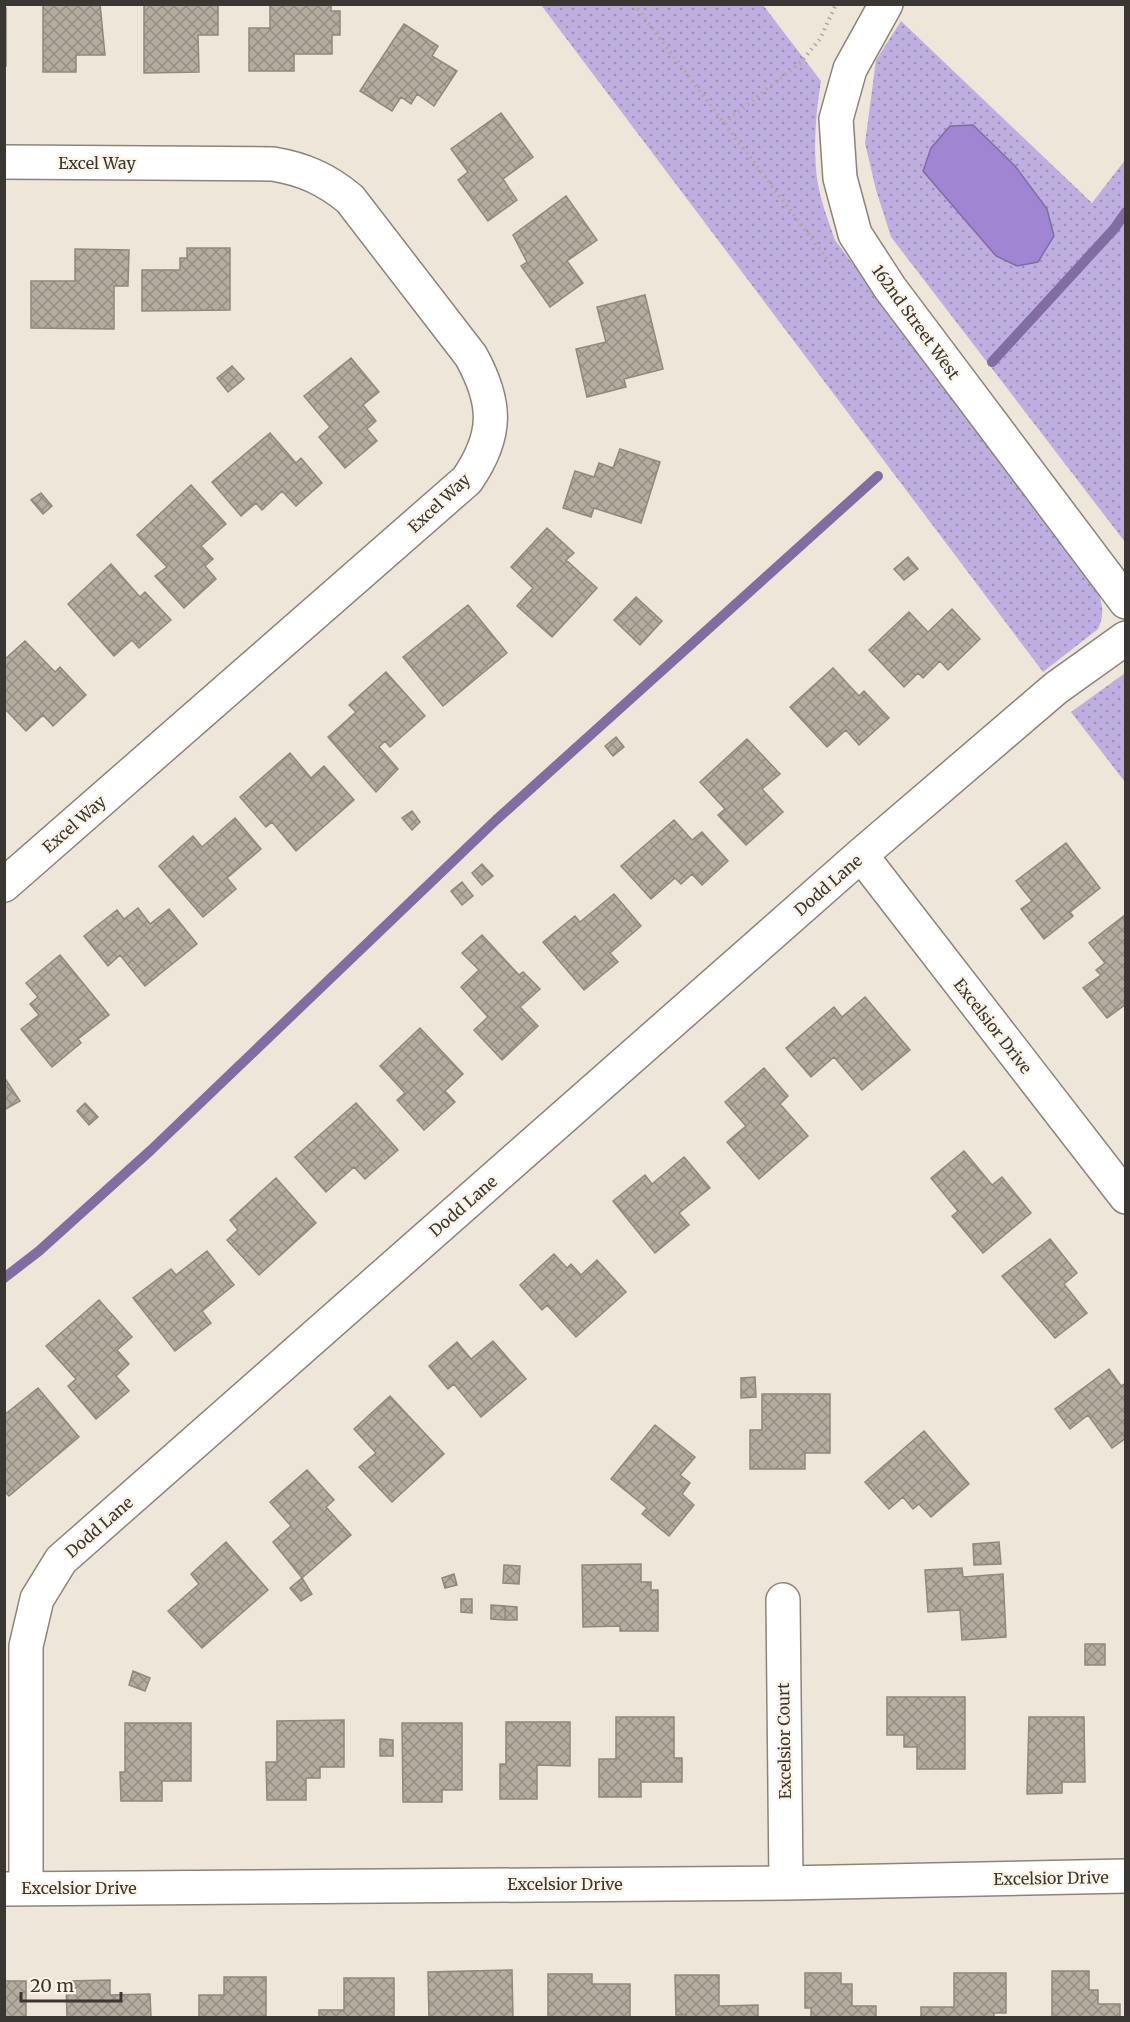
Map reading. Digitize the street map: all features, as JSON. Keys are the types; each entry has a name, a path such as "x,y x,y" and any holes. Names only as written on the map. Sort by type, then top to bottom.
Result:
{"street":[{"name":"162nd Street West","path":"886,4 850,69 836,119 840,178 855,234 897,297 1125,602"},
{"name":"Excel Way","path":"4,162 273,164 295,168 316,176 334,186 350,199 471,356 484,380 490,405 491,422 487,444 467,480 4,885"},
{"name":"Dodd Lane","path":"15,1888 26,1646 38,1599 61,1560 861,855 1056,688 1125,638"},
{"name":"Excelsior Drive","path":"861,855 1125,1197"},
{"name":"Excelsior Court","path":"783,1600 786,1883"},
{"name":"Excelsior Drive","path":"15,1888 786,1883 1125,1876"}],"path":[{"path":"724,123 801,62 820,39 836,4"}],"shaded area":[{"path":"541,5 763,5 821,81 816,129 817,178 824,209 835,240 1099,594 1102,612 1098,629 1043,672"},
{"path":"901,21 1092,203 1125,160 1125,542 891,237 876,190 865,143 876,60"},
{"path":"973,125 1015,166 1047,209 1054,236 1038,262 1017,266 996,256 923,171 931,148 950,126"},
{"path":"1125,673 1125,782 1071,712"}],"building":[{"path":"43,4 100,4 105,55 76,55 76,72 43,72"},
{"path":"144,4 218,4 218,35 198,35 199,72 144,73"},
{"path":"270,4 331,4 331,11 340,11 340,35 332,35 332,54 294,54 294,71 249,71 249,28 270,28"},
{"path":"4,8 6,8 6,66 4,66"},
{"path":"404,24 438,46 432,56 457,71 434,106 417,94 411,104 401,97 392,111 360,91"},
{"path":"501,113 533,157 503,179 517,200 488,221 458,180 468,172 451,149"},
{"path":"566,196 597,240 567,261 583,283 550,307 521,266 527,262 513,235"},
{"path":"187,248 230,248 230,310 142,311 142,270 180,270 180,258 187,258"},
{"path":"75,249 129,250 128,286 114,286 114,329 31,328 31,281 75,281"},
{"path":"645,295 663,369 624,379 626,387 587,397 576,349 606,342 597,307"},
{"path":"351,358 379,392 363,405 376,421 367,429 377,441 345,468 319,437 330,427 304,396"},
{"path":"232,366 244,379 228,392 217,378"},
{"path":"270,433 296,463 301,458 322,483 296,506 282,491 262,510 256,503 241,516 212,482"},
{"path":"620,449 660,462 641,523 594,508 591,517 563,508 575,471 594,477 599,463 613,468"},
{"path":"191,485 226,524 201,546 213,559 205,566 216,579 184,608 155,576 167,567 137,535"},
{"path":"41,493 52,506 43,514 31,500"},
{"path":"547,528 574,553 566,560 597,588 552,637 517,606 533,588 511,567"},
{"path":"908,557 918,569 904,580 894,569"},
{"path":"111,564 140,597 145,592 171,620 139,648 132,640 114,656 68,604"},
{"path":"636,597 662,621 640,645 614,620"},
{"path":"468,605 507,653 443,706 403,657"},
{"path":"952,609 980,639 948,670 940,661 923,678 918,673 904,687 869,650 909,612 928,632"},
{"path":"25,641 55,672 60,667 86,695 53,726 43,715 26,731 4,708 4,660"},
{"path":"833,668 859,696 864,691 889,718 859,745 846,730 827,747 790,707"},
{"path":"386,672 425,716 390,747 385,741 379,747 398,769 376,792 328,737 356,712 349,705"},
{"path":"616,737 624,747 613,756 605,746"},
{"path":"747,739 780,774 762,789 783,812 746,845 718,815 725,809 700,782"},
{"path":"290,753 311,778 324,766 354,800 296,851 272,822 266,827 240,797"},
{"path":"412,811 420,822 412,830 402,818"},
{"path":"235,818 261,849 227,878 236,889 203,917 159,866 193,836 202,847"},
{"path":"674,820 692,840 702,832 728,861 702,885 692,874 681,884 675,878 651,899 621,866"},
{"path":"1066,843 1100,888 1070,912 1073,916 1044,939 1021,909 1032,901 1016,881"},
{"path":"482,864 493,876 482,885 472,873"},
{"path":"462,882 473,896 462,905 451,891"},
{"path":"614,894 641,926 610,953 618,962 584,990 543,942 575,916 580,922"},
{"path":"138,908 150,924 169,909 197,944 145,986 120,955 108,966 84,936 117,910 124,919"},
{"path":"1125,915 1126,1004 1107,1018 1083,988 1101,975 1096,970 1105,963 1089,943"},
{"path":"482,935 519,975 523,972 540,989 520,1007 538,1026 502,1060 474,1030 488,1017 461,987 479,970 462,953"},
{"path":"60,955 109,1015 78,1039 81,1043 52,1067 21,1029 39,1015 30,1004 38,997 26,983"},
{"path":"865,997 910,1050 862,1090 834,1057 811,1077 786,1048 834,1007 842,1017"},
{"path":"420,1028 463,1074 445,1091 455,1102 424,1130 397,1100 405,1093 380,1066"},
{"path":"764,1068 788,1096 780,1104 808,1136 759,1179 727,1142 746,1126 725,1102"},
{"path":"4,1077 20,1101 4,1110"},
{"path":"85,1103 98,1117 89,1125 77,1111"},
{"path":"356,1103 398,1150 365,1179 354,1167 326,1192 295,1157"},
{"path":"964,1151 992,1185 1002,1177 1031,1213 983,1253 952,1216 958,1211 931,1178"},
{"path":"684,1157 710,1188 679,1213 689,1225 655,1253 613,1201 645,1175 652,1184"},
{"path":"276,1178 316,1223 259,1275 227,1240 238,1230 230,1220"},
{"path":"1050,1239 1077,1273 1064,1284 1087,1313 1055,1338 1002,1276"},
{"path":"207,1251 234,1285 202,1311 211,1323 175,1351 133,1298 171,1269 176,1275"},
{"path":"554,1254 567,1268 571,1264 581,1275 597,1260 626,1292 576,1337 547,1305 542,1310 520,1285"},
{"path":"99,1300 132,1337 117,1350 129,1364 116,1376 129,1391 96,1419 68,1386 76,1379 46,1346"},
{"path":"493,1341 526,1379 481,1417 454,1384 448,1389 429,1366 457,1342 471,1359"},
{"path":"1109,1369 1121,1386 1126,1383 1126,1438 1112,1448 1088,1415 1070,1429 1055,1409"},
{"path":"755,1377 756,1397 741,1398 741,1378"},
{"path":"38,1388 79,1437 9,1496 4,1491 4,1415"},
{"path":"762,1394 830,1394 830,1453 805,1453 805,1469 750,1469 750,1430 762,1430"},
{"path":"390,1396 444,1454 392,1502 359,1467 376,1453 354,1429"},
{"path":"655,1425 695,1457 680,1475 690,1483 682,1494 694,1505 669,1536 642,1514 647,1508 611,1479"},
{"path":"924,1431 969,1484 931,1517 919,1504 913,1509 903,1497 889,1509 865,1482"},
{"path":"307,1470 334,1500 326,1507 351,1535 302,1578 273,1542 291,1526 270,1502"},
{"path":"226,1542 268,1590 202,1648 168,1611 199,1584 191,1574"},
{"path":"999,1542 1001,1564 974,1565 973,1544"},
{"path":"641,1564 641,1582 651,1582 651,1590 658,1590 658,1631 620,1631 620,1626 583,1627 582,1565"},
{"path":"504,1565 520,1566 519,1584 503,1583"},
{"path":"962,1568 963,1577 1003,1574 1006,1637 962,1640 960,1610 928,1612 925,1570"},
{"path":"454,1574 457,1585 445,1588 442,1578"},
{"path":"302,1578 312,1594 301,1601 290,1588"},
{"path":"461,1599 472,1599 472,1613 461,1612"},
{"path":"491,1605 505,1606 505,1620 491,1619"},
{"path":"505,1606 517,1607 517,1620 505,1620"},
{"path":"1085,1644 1105,1644 1105,1665 1085,1665"},
{"path":"133,1671 150,1678 145,1691 129,1685"},
{"path":"887,1697 965,1697 965,1769 917,1769 917,1747 904,1747 904,1735 887,1735"},
{"path":"616,1717 674,1717 674,1758 682,1758 682,1782 641,1782 641,1797 599,1797 599,1759 616,1759"},
{"path":"1029,1717 1084,1717 1085,1782 1062,1782 1062,1793 1027,1794"},
{"path":"344,1720 344,1767 320,1767 320,1778 306,1778 306,1800 267,1800 266,1762 277,1762 277,1721"},
{"path":"506,1722 570,1722 570,1766 537,1765 537,1799 500,1799 500,1764 506,1764"},
{"path":"125,1723 191,1723 191,1781 162,1781 162,1801 121,1801 120,1772 125,1772"},
{"path":"402,1723 462,1723 462,1790 442,1790 442,1802 403,1802"},
{"path":"380,1739 393,1740 393,1756 380,1756"},
{"path":"512,1970 513,2018 429,2018 428,1972"},
{"path":"1052,1971 1089,1971 1089,1990 1098,1990 1098,2004 1120,2004 1120,2018 1052,2018"},
{"path":"805,1973 841,1973 841,1984 852,1984 852,2006 876,2006 876,2018 811,2018 811,2008 805,2008"},
{"path":"954,1973 1006,1973 1006,2013 994,2013 994,2018 921,2018 921,2007 954,2007"},
{"path":"548,1974 592,1974 592,1984 630,1984 630,2018 548,2018"},
{"path":"675,1975 719,1975 719,2006 758,2005 758,2018 686,2018 686,2015 676,2015"},
{"path":"224,1977 266,1977 266,2016 199,2018 199,1995 224,1995"},
{"path":"344,1978 394,1978 394,2016 319,2018 319,2010 344,2010"},
{"path":"110,1980 110,1995 150,1994 151,2018 67,2018 66,1981"},
{"path":"4,1981 26,1981 26,2018 4,2018"}],"waterway":[{"path":"992,362 1114,229 1126,212"},
{"path":"4,1278 39,1251 150,1151 496,820 878,476"}]}
